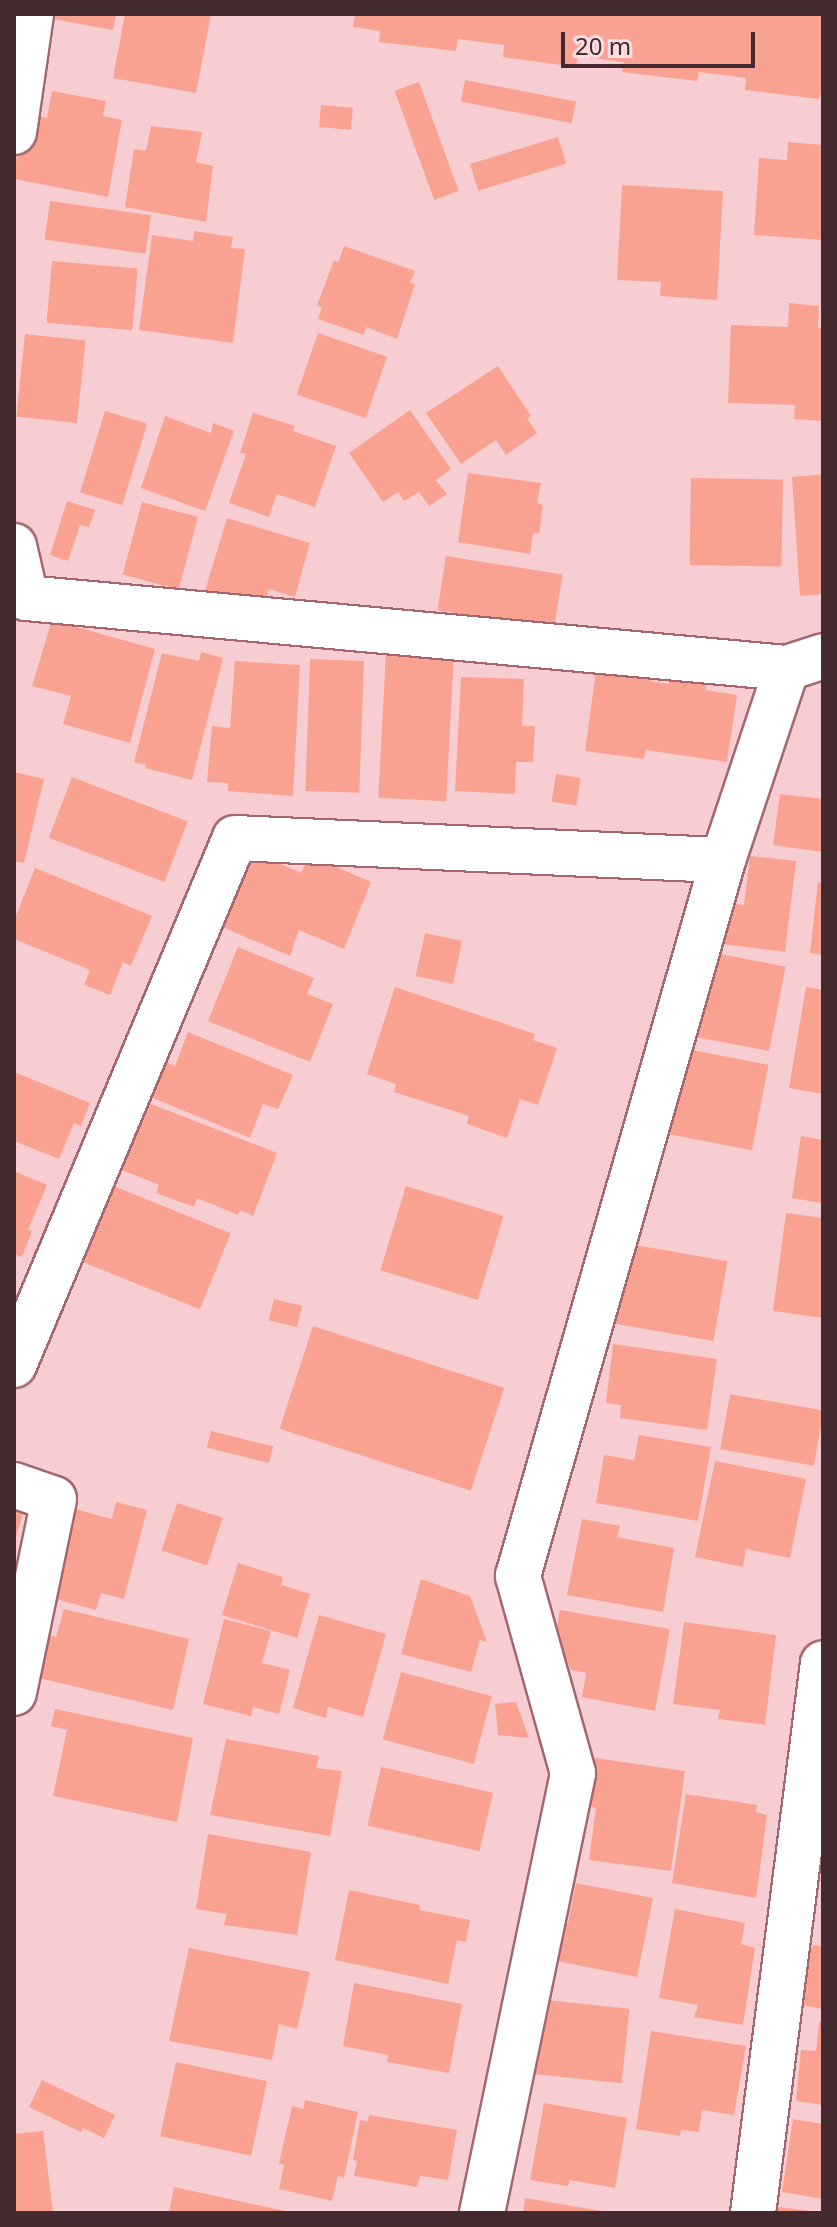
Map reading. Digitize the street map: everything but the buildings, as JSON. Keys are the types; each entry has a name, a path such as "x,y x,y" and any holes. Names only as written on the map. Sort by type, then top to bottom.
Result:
{"street":[{"path":"14,132 31,14"},
{"path":"14,546 26,598 805,662 723,860 518,1576 573,1773 482,2213"},
{"path":"14,1365 235,838 723,860"},
{"path":"14,1485 54,1499 14,1693"},
{"path":"753,2213 823,1663"}]}
